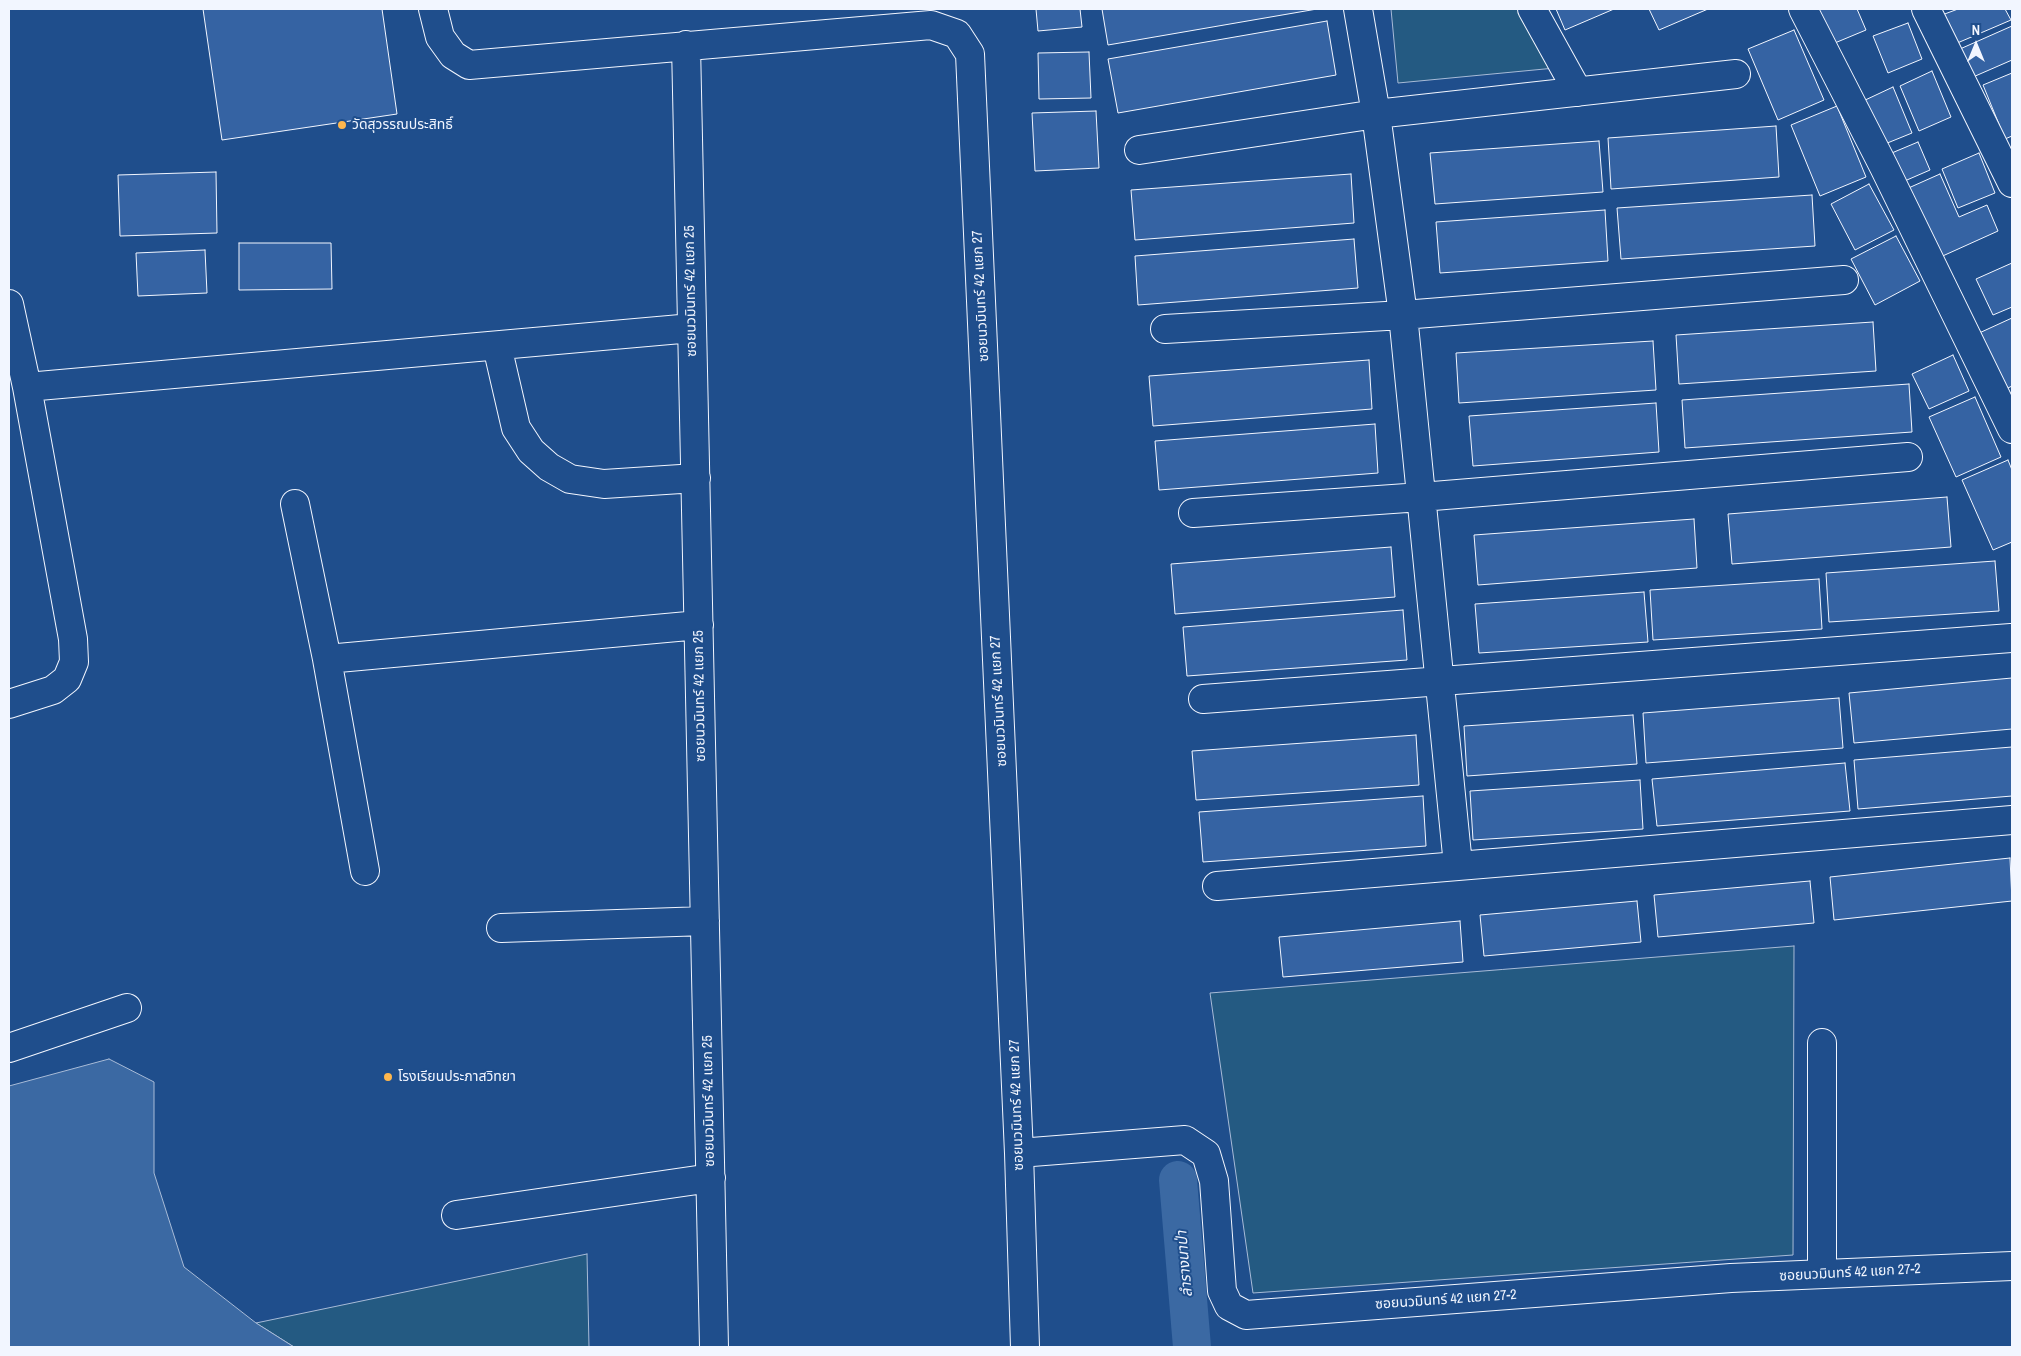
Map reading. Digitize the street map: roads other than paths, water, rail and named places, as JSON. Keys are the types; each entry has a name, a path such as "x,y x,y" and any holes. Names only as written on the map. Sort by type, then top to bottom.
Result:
{"street":[{"path":"433,9 440,37 453,55 469,65 686,45"},
{"path":"1358,9 1376,114 1402,315 1458,865"},
{"path":"1532,9 1578,92"},
{"path":"1803,9 1884,167 2012,429"},
{"path":"1926,9 2012,182"},
{"name":"ซอยนวมินทร์ 42 แยก 27","path":"686,45 930,25 957,34 970,54 1019,1153 1025,1347"},
{"name":"ซอยนวมินทร์ 42 แยก 25","path":"686,45 714,1347"},
{"path":"1139,150 1376,114 1736,74"},
{"path":"1165,330 1402,315 1844,280"},
{"path":"9,304 13,344 27,387 72,639 74,662 67,679 53,690 9,704"},
{"path":"27,387 692,328"},
{"path":"498,346 516,428 531,451 549,467 570,479 604,484 696,478"},
{"path":"1193,513 1420,497 1908,457"},
{"path":"295,504 366,871"},
{"path":"326,659 699,624"},
{"path":"1203,700 2011,638"},
{"path":"1216,886 2012,820"},
{"path":"501,928 705,921"},
{"path":"9,1048 127,1008"},
{"path":"1822,1043 1822,1274"},
{"name":"ซอยนวมินทร์ 42 แยก 27-2","path":"1019,1153 1185,1140 1206,1154 1214,1181 1222,1291 1229,1306 1246,1315 1731,1278 2012,1266"},
{"path":"456,1215 711,1178"}],"waterway":[{"name":"ลำรางนาป่า","path":"1178,1180 1192,1347"}],"place":[{"name":"วัดสุวรรณประสิทธิ์","path":"342,125"},
{"name":"โรงเรียนประภาสวิทยา","path":"388,1077"}]}
